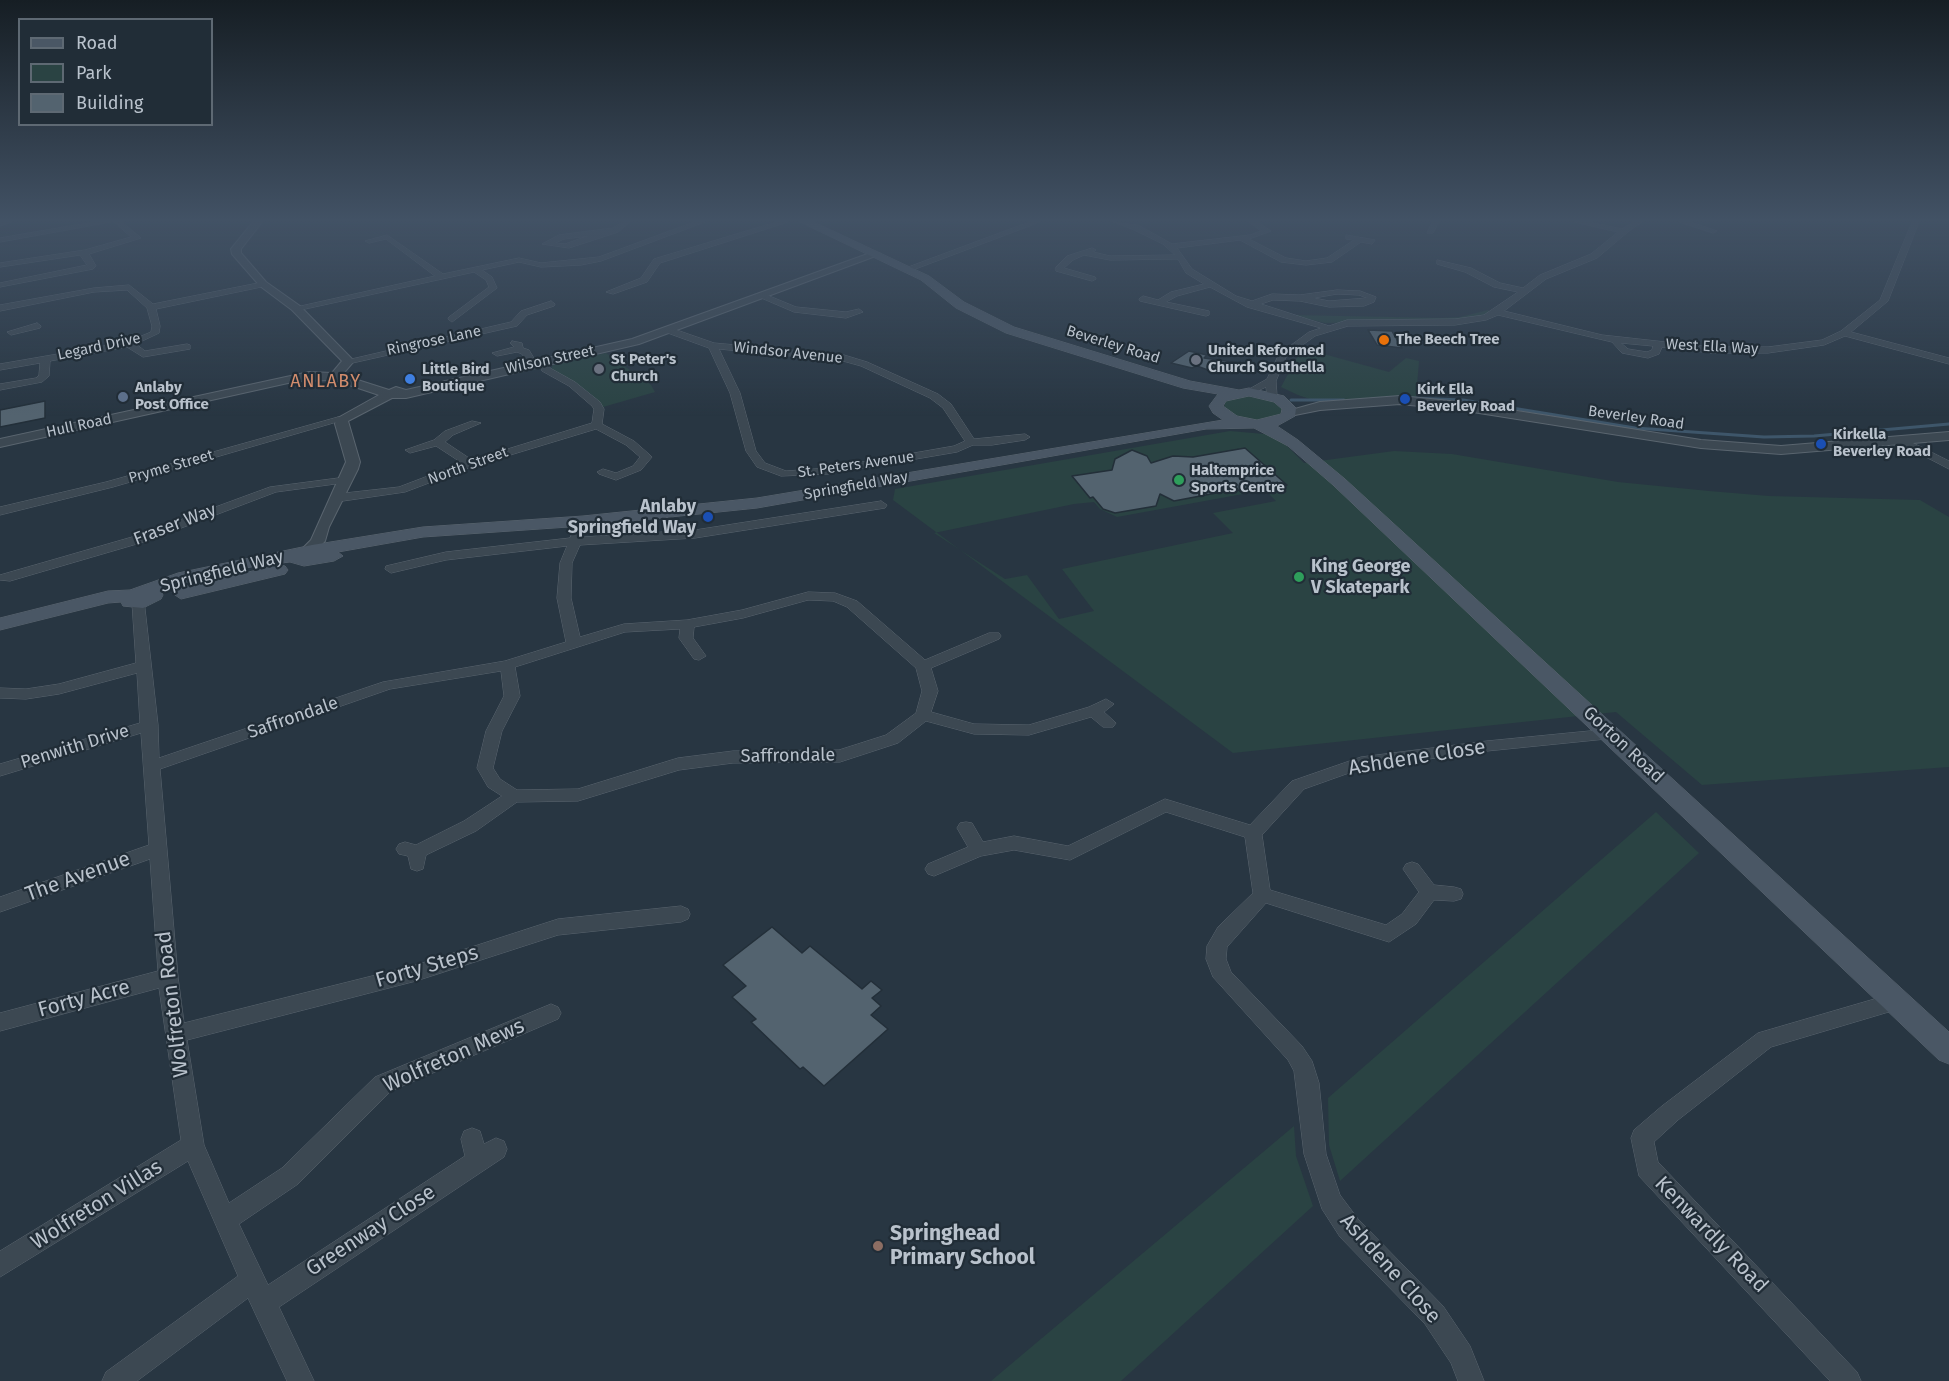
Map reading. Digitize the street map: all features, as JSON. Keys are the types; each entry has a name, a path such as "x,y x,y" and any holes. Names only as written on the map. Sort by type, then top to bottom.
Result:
{"main road":[{"name":"Beverley Road","path":"936,286 960,305 986,320 1188,386 1234,393"},
{"name":"Beverley Road","path":"1188,386 1233,420 1250,423"},
{"path":"1206,425 1217,406 1234,393 1249,392 1282,408"},
{"name":"Springfield Way","path":"0,638 141,598 233,582 278,571 308,555 503,525 583,521 757,503 1206,425 1250,423 1282,408"},
{"name":"Gorton Road","path":"1282,408 1293,443"},
{"name":"Gorton Road","path":"1250,423 1273,430 1293,443 1339,482 1949,1051"},
{"name":"Springfield Way","path":"0,624 108,597 141,598"}],"street":[{"path":"151,307 251,286"},
{"path":"266,286 296,308 342,369"},
{"path":"296,308 394,286"},
{"path":"453,316 492,286"},
{"path":"609,292 625,286"},
{"name":"Wilson Street","path":"342,419 395,391 427,389 635,342 786,286"},
{"path":"1158,303 1174,294 1203,286"},
{"path":"1212,286 1250,304 1326,327"},
{"path":"1504,286 1524,291"},
{"path":"1249,392 1271,381 1286,353 1326,327 1354,322 1455,322 1477,319 1497,312 1530,286"},
{"name":"West Ella Way","path":"1497,312 1615,339 1618,346 1632,353 1648,355 1656,352 1658,344 1712,350 1768,350 1824,342 1844,333 1884,301 1890,286"},
{"name":"Legard Drive","path":"0,308 92,290 129,287 151,307 156,326 155,333 129,344 0,367"},
{"path":"1250,304 1272,297 1300,298 1329,304 1364,303 1372,297 1350,291 1300,298"},
{"path":"762,295 794,309 846,315 861,312"},
{"path":"1143,299 1206,313"},
{"name":"Ringrose Lane","path":"342,369 514,324 524,313 551,304"},
{"path":"11,306 23,327"},
{"path":"11,332 23,327 37,326"},
{"name":"Windsor Avenue","path":"668,330 713,346 844,358 864,364 934,396 947,406 971,442"},
{"path":"1844,333 1949,360"},
{"path":"497,353 528,340"},
{"path":"129,344 142,356 187,347"},
{"path":"513,346 526,352 545,369 572,384 596,404 599,409 597,425 630,443 646,458 637,468 616,477 603,472"},
{"name":"St. Peters Avenue","path":"713,346 735,393 752,452 760,465 785,474 828,471 957,449 971,442"},
{"path":"0,387 39,380 44,376 45,359"},
{"name":"Wilson Street","path":"299,378 342,369 395,391"},
{"name":"Hull Road","path":"0,443 299,378"},
{"path":"1271,381 1282,408"},
{"name":"Beverley Road","path":"1282,408 1400,400 1460,406 1701,444 1781,450 1903,441 1949,435"},
{"path":"308,555 318,541 322,527 353,462 341,424 342,419"},
{"name":"Pryme Street","path":"0,511 120,482 342,419"},
{"path":"410,450 438,442 449,433 476,423"},
{"name":"North Street","path":"336,498 401,490 470,464 597,425"},
{"path":"971,442 992,442 1025,437"},
{"path":"1903,441 1949,466"},
{"path":"438,442 470,464"},
{"name":"Fraser Way","path":"5,578 143,538 274,489 346,480"},
{"name":"Springfield Way","path":"391,569 446,556 576,542 695,534 871,503"},
{"path":"574,644 564,598 566,563 583,521"},
{"name":"Saffrondale","path":"152,766 388,685 507,664 624,628 687,624 743,614 808,596 835,597 852,604 923,666"},
{"name":"Wolfreton Road","path":"141,598 157,849 168,976 193,1145 224,1220 301,1381"},
{"path":"687,624 686,638 699,656"},
{"path":"997,635 923,666 930,691 923,715 974,729 1029,730 1100,707 1108,723"},
{"path":"413,855 470,826 514,796 494,783 485,768 494,731 512,696 507,664"},
{"path":"0,693 26,694 59,689 144,666"},
{"name":"Saffrondale","path":"514,796 578,795 678,764 733,757 840,756 892,739 923,715"},
{"name":"Penwith Drive","path":"0,770 150,725"},
{"name":"Ashdene Close","path":"1253,833 1298,785 1361,763 1487,746 1610,734"},
{"path":"934,869 978,850 1014,843 1074,859 1165,805 1253,833 1262,895 1389,934 1409,919 1430,892"},
{"path":"966,828 978,850"},
{"name":"The Avenue","path":"0,905 157,849"},
{"path":"1412,869 1430,892 1454,894"},
{"name":"Ashdene Close","path":"1262,895 1225,933 1217,946 1216,959 1223,977 1295,1053 1304,1068 1308,1083 1315,1154 1330,1202 1349,1228 1434,1315 1461,1355 1471,1381"},
{"name":"Forty Steps","path":"176,1034 416,973 558,927 681,914"},
{"name":"Forty Acre","path":"0,1022 168,976"},
{"name":"Kenwardly Road","path":"1848,1381 1647,1168 1642,1138 1670,1113 1765,1040 1895,1002"},
{"name":"Wolfreton Mews","path":"224,1220 290,1176 383,1084 551,1013"},
{"name":"Wolfreton Villas","path":"0,1265 193,1145"},
{"name":"Greenway Close","path":"115,1381 482,1150"}],"green space":[{"path":"1488,310 1492,313 1463,320 1325,323 1292,315 1442,318 1460,317"},
{"path":"1302,348 1389,372 1406,358 1419,361 1416,398 1322,403 1298,395 1281,387"},
{"path":"606,353 651,385 655,392 603,407 591,394 551,369 553,365"},
{"path":"1246,396 1273,401 1282,409 1282,413 1264,421 1244,420 1224,409 1225,401"},
{"path":"1230,431 1276,435 1304,463 1394,451 1452,454 1618,482 1709,491 1769,496 1920,500 1949,517 1949,767 1702,785 1616,712 1233,753 960,550 1005,579 1027,575 1059,619 1094,611 1062,569 1233,533 1213,513 1276,501 1265,490 1117,517 1100,509 1094,502 1074,504 937,532 893,500 895,489"},
{"path":"1656,812 1699,853 1340,1181 1329,1145 1328,1098"},
{"path":"1294,1126 1296,1156 1313,1206 1121,1381 991,1381"}],"building":[{"name":"The Beech Tree","path":"1368,330 1392,331 1402,348 1377,345"},
{"name":"United Reformed Church Southella","path":"1189,351 1207,355 1204,358 1240,363 1213,372 1197,366 1192,368 1171,363"},
{"path":"45,401 45,418 0,427 0,410"},
{"name":"Haltemprice Sports Centre","path":"1245,448 1287,485 1242,493 1237,489 1174,501 1160,494 1156,506 1115,513 1103,509 1093,497 1090,498 1072,476 1112,470 1115,459 1132,450 1147,456 1151,463 1173,456 1193,457"},
{"path":"772,927 802,953 810,946 862,989 871,981 882,990 872,998 881,1006 871,1015 888,1029 824,1086 803,1067 800,1069 751,1022 756,1019 732,997 746,986 723,965"}],"waterway":[{"path":"1409,398 1463,400 1635,428 1764,437 1814,436 1949,424"},
{"path":"1291,400 1344,400"}],"place":[{"name":"The Beech Tree","path":"1384,340"},
{"name":"United Reformed Church Southella","path":"1196,360"},
{"name":"St Peter's Church","path":"599,369"},
{"name":"Little Bird Boutique","path":"410,379"},
{"name":"Anlaby Post Office","path":"123,397"},
{"name":"Kirk Ella Beverley Road","path":"1405,399"},
{"name":"Kirkella Beverley Road","path":"1821,444"},
{"name":"Haltemprice Sports Centre","path":"1179,480"},
{"name":"Anlaby Springfield Way","path":"708,517"},
{"name":"King George V Skatepark","path":"1299,577"},
{"name":"Springhead Primary School","path":"878,1246"}],"district":[{"name":"ANLABY","path":"326,382"}]}
